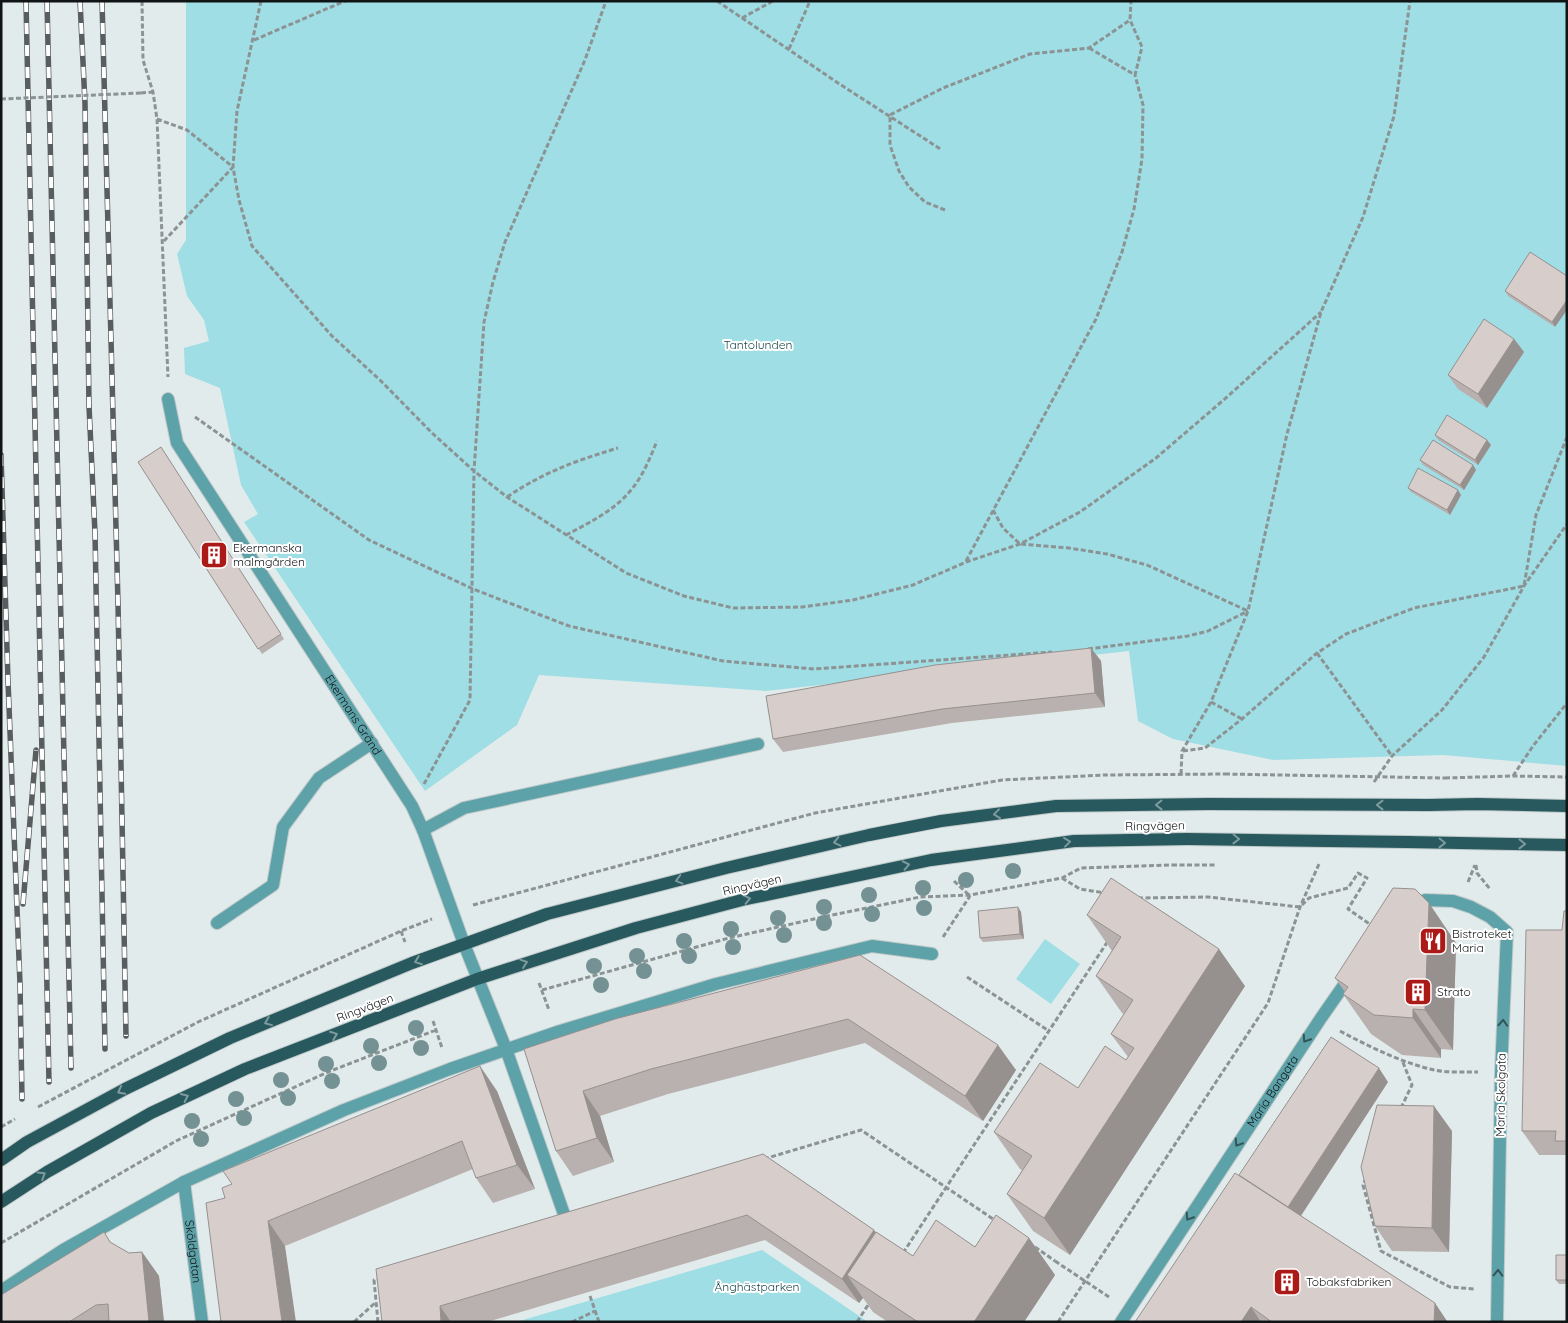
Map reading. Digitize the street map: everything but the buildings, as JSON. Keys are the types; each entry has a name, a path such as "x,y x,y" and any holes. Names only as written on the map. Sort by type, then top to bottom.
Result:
{"main road":[{"name":"Ringvägen","path":"1,1160 28,1142 125,1089 230,1038 412,963 548,914 726,868 869,835 942,821 1056,806 1208,804 1429,806 1478,804 1567,806"},
{"name":"Ringvägen","path":"1,1202 47,1172 151,1113 245,1069 478,979 636,928 742,900 931,860 1074,841 1187,839 1567,845"}],"street":[{"name":"Ekermans Gränd","path":"168,399 177,443 412,806 423,830 464,944 506,1049 565,1217"},
{"path":"217,923 272,885 282,828 319,778 372,743"},
{"path":"423,830 464,808 758,744"},
{"name":"Maria Skolgata","path":"1382,933 1403,909 1425,900 1453,901 1470,907 1490,917 1507,932 1501,1073 1497,1322"},
{"path":"1,1291 63,1250 184,1182 344,1110 506,1049 716,984 872,946 932,954"},
{"name":"Maria Bangata","path":"1120,1322 1315,1025 1358,965"},
{"name":"Sköldgatan","path":"184,1182 202,1322"}],"path":[{"path":"142,1 143,60 153,92 157,119 168,399 369,540 473,590 569,626 723,661 814,669 1056,652"},
{"path":"261,1 237,111 233,167 239,200 252,246 332,336 474,471 507,497 626,573 684,596 733,608 802,607 853,600 913,585 966,562 1020,544 1080,512 1156,458 1321,312"},
{"path":"254,40 345,1"},
{"path":"412,806 470,700 474,471 484,322 492,282 505,242 585,60 606,1"},
{"path":"717,1 838,83 942,150"},
{"path":"742,18 772,1"},
{"path":"789,49 810,1"},
{"path":"966,562 1096,319 1122,252 1134,209 1142,159 1143,105 1135,75 1142,46 1130,20 1130,1"},
{"path":"1181,774 1182,751 1211,702 1248,611 1287,434 1321,312 1363,217 1394,116 1410,1"},
{"path":"890,115 943,88 1030,54 1089,48 1130,20"},
{"path":"1089,48 1135,75"},
{"path":"1,99 153,92"},
{"path":"890,115 890,146 899,171 909,187 925,202 945,210"},
{"path":"157,119 187,130 233,167"},
{"path":"163,241 233,167"},
{"path":"1524,586 1536,515 1567,438"},
{"path":"566,535 586,525 610,509 631,490 645,468 657,441"},
{"path":"507,497 530,481 558,468 618,448"},
{"path":"993,510 1003,528 1020,544 1069,548 1107,554 1147,565 1248,611"},
{"path":"1317,653 1392,756 1442,710 1484,658 1524,586 1567,524"},
{"path":"1182,751 1204,748 1242,719 1317,653 1346,634 1414,608 1524,586"},
{"path":"1084,649 1208,631 1248,611"},
{"path":"1211,702 1242,719"},
{"path":"1513,776 1533,746 1567,703"},
{"path":"1225,774 1445,778 1567,776"},
{"path":"542,990 729,938 920,897 970,895 1062,878 1082,868 1172,865"},
{"path":"1058,1322 1268,1003 1300,907 1310,898 1348,888 1358,873 1367,878 1348,909 1382,933"},
{"path":"1062,878 1080,889 1108,894"},
{"path":"932,954 970,895"},
{"path":"1135,898 1208,897 1300,907"},
{"path":"900,1257 1110,938"},
{"path":"967,977 1049,1031"},
{"path":"537,978 550,1013"},
{"path":"434,1024 443,1049"},
{"path":"1,1243 176,1141 328,1072 436,1030"},
{"path":"1340,1031 1366,1045 1402,1060 1432,1070 1458,1072"},
{"path":"1400,1110 1412,1085 1402,1060"},
{"path":"756,1162 861,1130 1001,1224"},
{"path":"1367,1176 1363,1185 1381,1251 1450,1287 1498,1290"},
{"path":"1032,1245 1109,1297"},
{"path":"378,1322 374,1280 383,1277"},
{"path":"590,1296 600,1322"},
{"path":"354,1322 376,1301"},
{"path":"857,1322 871,1301"},
{"path":"572,1322 595,1311"}],"green space":[{"name":"Tantolunden","path":"186,1 1567,1 1567,766 1443,755 1273,760 1173,739 1138,721 1129,651 766,691 539,675 517,725 425,791 244,522 258,514 241,485 220,388 185,374 184,348 209,341 204,320 187,296 177,254 186,240"},
{"path":"1045,939 1080,964 1051,1004 1016,979"},
{"name":"Ånghästparken","path":"762,1250 868,1322 516,1322"}],"railway":[{"path":"26,1 49,1082"},
{"path":"47,1 71,1068"},
{"path":"80,1 85,103 89,406 95,533 105,1049"},
{"path":"102,1 118,603 126,1036"},
{"path":"1,455 20,984 22,1099"},
{"path":"23,904 36,750"}],"place":[{"name":"Ekermanska malmgården","path":"214,555"},
{"name":"Bistroteket Maria","path":"1433,941"},
{"name":"Strato","path":"1418,992"},
{"name":"Tobaksfabriken","path":"1287,1282"}]}
